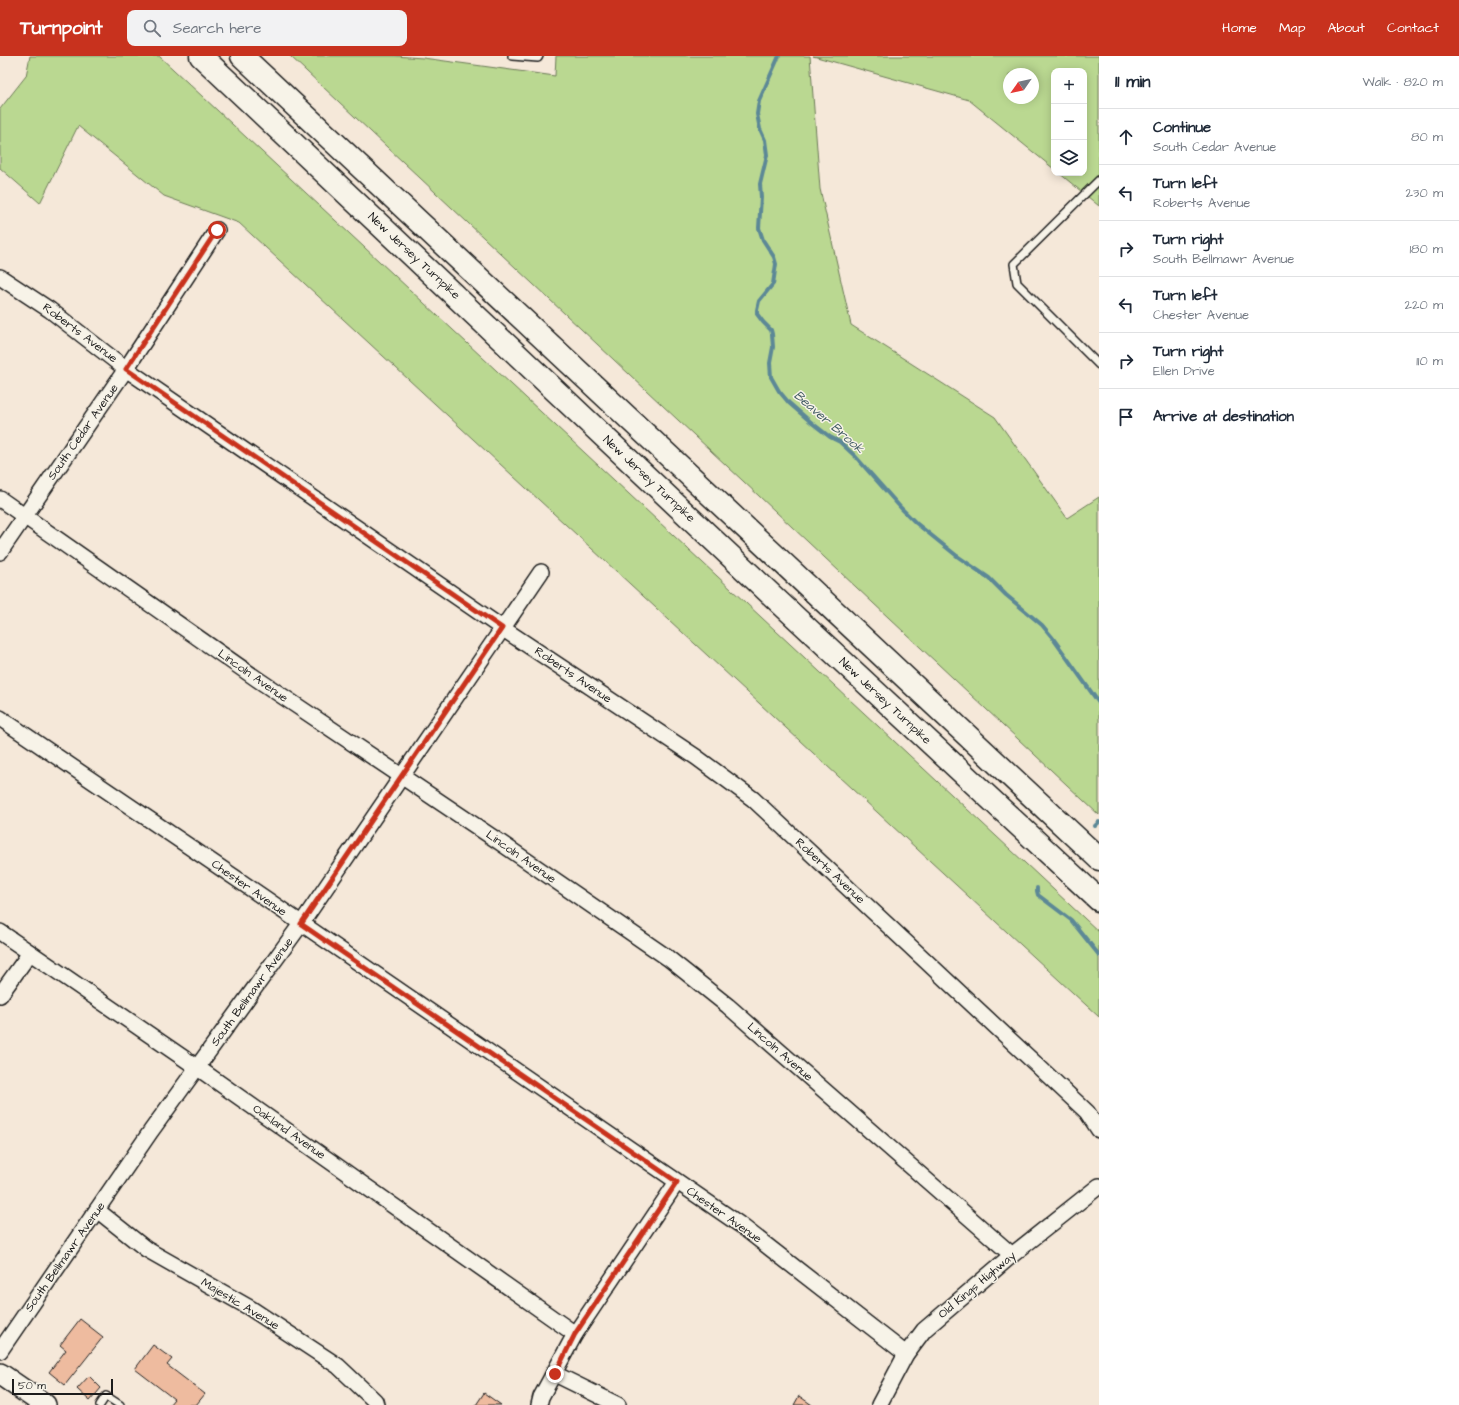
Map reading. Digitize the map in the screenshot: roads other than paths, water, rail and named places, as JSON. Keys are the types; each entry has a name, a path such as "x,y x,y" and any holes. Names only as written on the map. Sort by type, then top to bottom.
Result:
{"highway":[{"name":"New Jersey Turnpike","path":"201,56 772,595 1099,900"},
{"path":"242,56 1099,859"}],"main road":[{"path":"0,1374 45,1405"}],"street":[{"name":"South Cedar Avenue","path":"0,552 126,369 217,230"},
{"name":"Roberts Avenue","path":"0,276 50,310 126,369 502,628 696,757 753,799 1087,1112 1099,1130"},
{"name":"Lincoln Avenue","path":"0,499 257,679 498,841 668,958 728,1006 1012,1256"},
{"name":"South Bellmawr Avenue","path":"0,1351 151,1132 301,924 541,572"},
{"name":"Chester Avenue","path":"0,718 739,1224 906,1354"},
{"name":"Oakland Avenue","path":"0,932 198,1068 575,1334"},
{"path":"0,995 30,953"},
{"path":"540,1405 541,1397 555,1374 575,1334 677,1182"},
{"name":"Old Kings Highway","path":"879,1405 906,1354 924,1330 1012,1256 1099,1186"},
{"name":"Majestic Avenue","path":"97,1210 146,1249 250,1308 338,1366 374,1401 376,1405"},
{"path":"555,1374 618,1405"}],"lane":[{"path":"512,56 538,58 539,56"},
{"path":"1099,180 1014,264 1017,283 1099,365"},
{"path":"100,1405 106,1396 120,1405"}],"waterway":[{"name":"Beaver Brook","path":"779,56 759,101 757,114 760,129 765,140 767,155 760,184 761,197 759,228 763,240 774,257 776,264 773,284 759,301 757,310 757,314 771,330 772,334 773,347 770,363 771,377 779,391 789,403 830,437 840,442 855,456 916,523 957,556 989,578 1006,595 1042,625 1099,703"},
{"name":"Beaver Brook","path":"1095,826 1099,822"},
{"name":"Beaver Brook","path":"1037,888 1038,895 1071,920 1099,955"}]}
